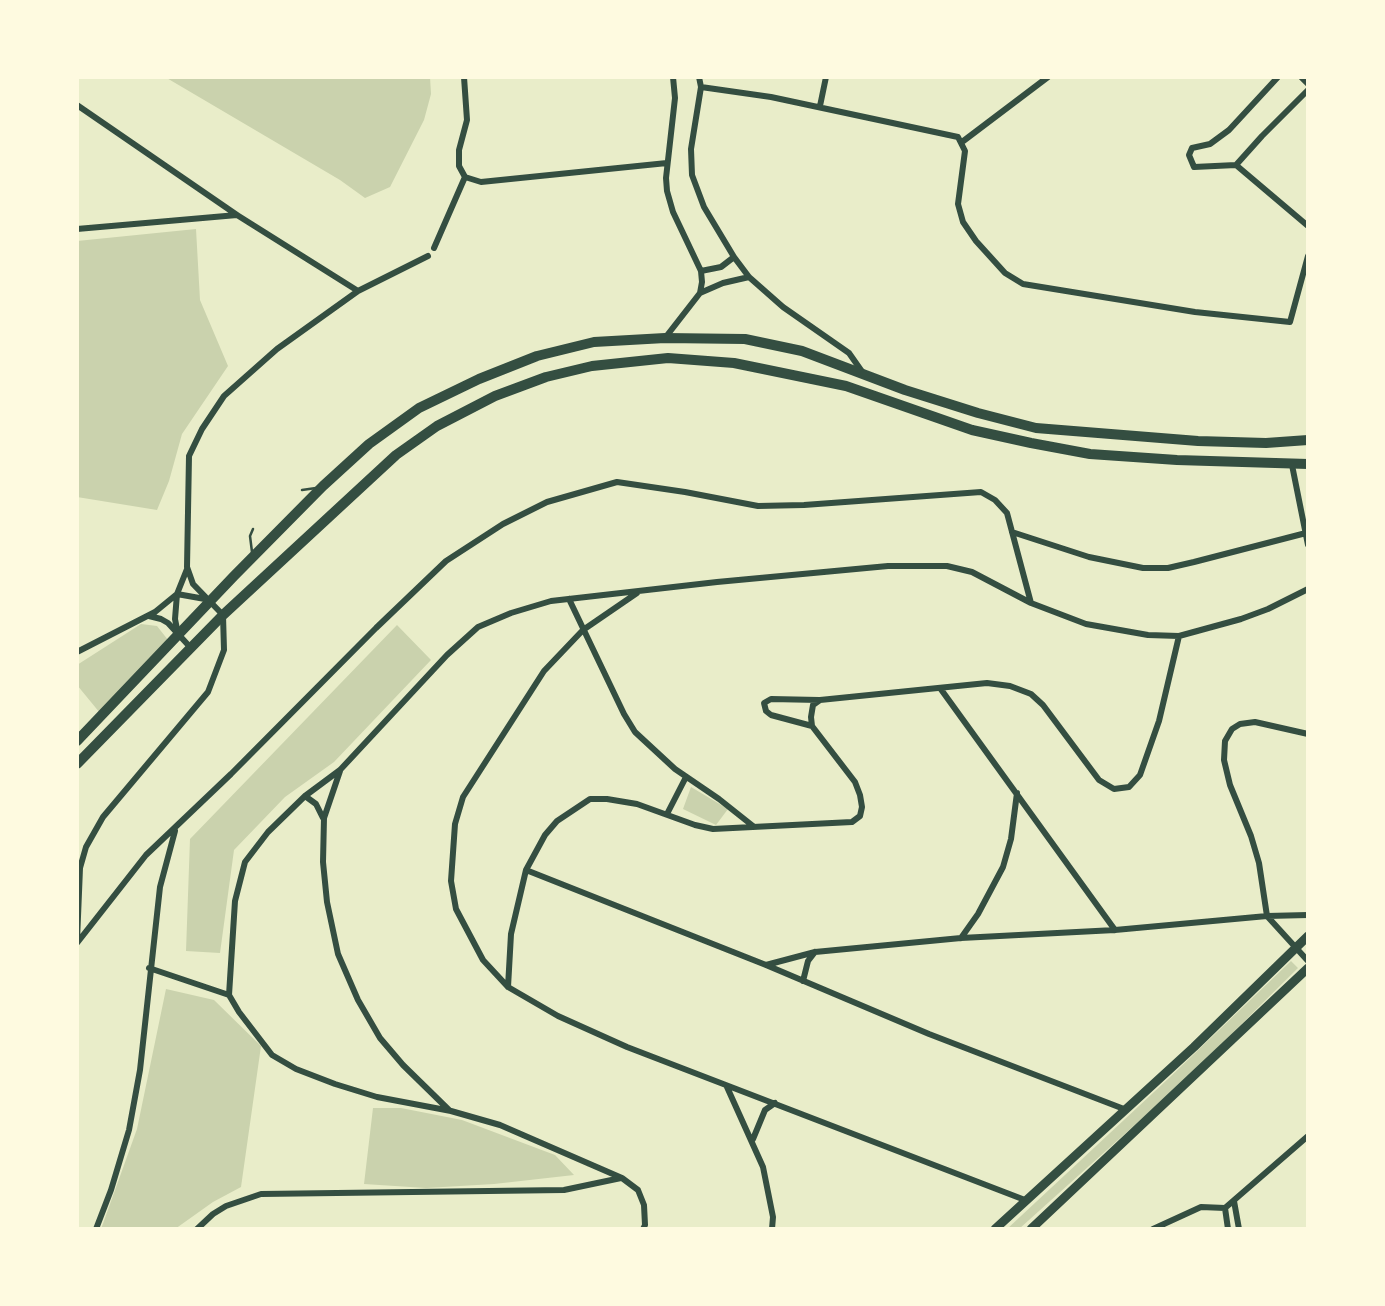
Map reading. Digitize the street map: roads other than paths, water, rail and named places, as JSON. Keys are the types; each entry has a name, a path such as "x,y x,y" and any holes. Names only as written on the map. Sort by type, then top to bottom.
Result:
{"main road":[{"path":"77,741 254,556 369,444 419,408 479,379 537,356 594,342 665,338 745,339 802,351 905,390 1036,428 1198,441 1266,443 1308,440"},
{"path":"77,764 223,615 387,463 438,426 495,396 547,377 592,366 668,358 734,363 846,386 972,429 1031,443 1098,454 1177,460 1308,464"},
{"path":"995,1229 1194,1047 1308,936"},
{"path":"1031,1229 1308,968"}],"street":[{"path":"434,248 465,177 460,166 460,150 467,120 464,77"},
{"path":"673,77 675,98 666,178 673,212 701,271 700,293"},
{"path":"699,77 701,87 691,149 692,175 704,206 749,277 783,307 849,353 864,374"},
{"path":"820,106 826,77"},
{"path":"962,142 1048,77"},
{"path":"1278,77 1229,130 1210,144 1192,148 1189,155 1194,167 1236,165 1308,226"},
{"path":"1301,77 1308,84"},
{"path":"701,87 820,106 958,137 965,150 958,204 963,222 976,241 1006,273 1023,284 1195,312 1290,322 1308,256"},
{"path":"1236,165 1308,90"},
{"path":"77,105 237,215 358,291"},
{"path":"465,177 481,182 667,163"},
{"path":"77,229 237,215"},
{"path":"178,634 174,619 177,594 187,567 190,456 202,429 224,396 269,357 358,291 428,256"},
{"path":"701,271 721,267 734,257"},
{"path":"665,338 700,293 723,283 749,277"},
{"path":"1292,465 1308,545"},
{"path":"77,943 146,855 176,829 446,561 503,524 547,502 617,482 758,506 830,504 981,492 995,500 1007,513 1031,603"},
{"path":"1012,532 1089,557 1143,568 1168,568 1306,533"},
{"path":"229,995 235,901 245,862 268,832 305,796 340,770 447,655 478,627 511,613 551,601 569,599 839,570 947,565 972,572 1031,603 1086,624 1148,635 1179,636 1241,619 1308,589"},
{"path":"77,943 80,868 86,847 103,817 208,692 224,650 223,615 193,584 187,567"},
{"path":"638,592 583,630 544,671 463,797 451,848 451,881 456,909 483,960 508,987 558,1016 627,1047 1025,1200"},
{"path":"77,652 149,615 177,594 210,601"},
{"path":"569,599 635,732 686,778 719,799 753,826"},
{"path":"149,615 161,619 190,648"},
{"path":"812,726 771,715 766,711 764,703 771,699 820,700 987,683 1010,686 1031,694 1043,705 1099,780 1114,789 1129,787 1140,775 1159,721 1179,636"},
{"path":"940,688 1115,930"},
{"path":"508,987 511,934 526,870 545,835 557,821 590,799 637,804 713,829 852,822 860,816 862,807 855,782 812,726 811,710 820,700"},
{"path":"1308,734 1255,722 1240,724 1232,729 1225,741 1224,761 1230,785 1259,863 1267,916 1308,961"},
{"path":"340,770 324,818 323,862 327,902 338,954 380,1038 403,1065 451,1111"},
{"path":"667,814 686,778"},
{"path":"961,938 978,914 1003,867 1011,839 1017,793"},
{"path":"305,796 316,804 324,818"},
{"path":"96,1229 129,1130 140,1070 149,968 160,887 176,829"},
{"path":"526,870 766,965 929,1034 1124,1109"},
{"path":"766,965 815,952 961,938 1115,930 1267,916 1308,915"},
{"path":"803,981 806,967 815,952"},
{"path":"149,968 229,995 272,1055 296,1069 377,1097 451,1111 500,1125 622,1178 638,1190 644,1205 643,1229"},
{"path":"727,1087 752,1139 765,1177 773,1217 772,1229"},
{"path":"752,1139 760,1117 775,1103"},
{"path":"1153,1229 1201,1207 1225,1208 1308,1136"},
{"path":"197,1229 226,1206 261,1194 564,1190 622,1178"},
{"path":"1234,1201 1239,1229"},
{"path":"1225,1208 1228,1229"}],"lane":[{"path":"302,490 323,486"},
{"path":"253,528 250,536 254,556"}]}
